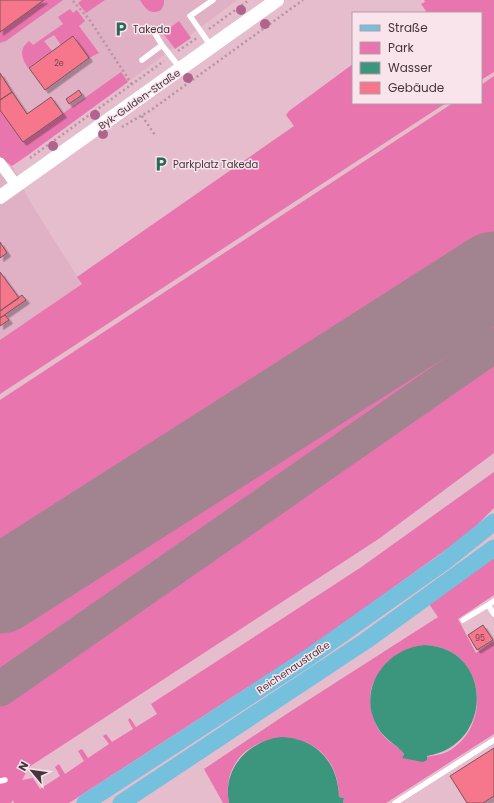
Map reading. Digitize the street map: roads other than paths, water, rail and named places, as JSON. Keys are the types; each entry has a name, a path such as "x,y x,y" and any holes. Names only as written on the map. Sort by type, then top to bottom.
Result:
{"main road":[{"name":"Reichenaustraße","path":"85,803 305,660 444,562 494,522"},
{"name":"Reichenaustraße","path":"121,803 367,640 494,548"}],"street":[{"name":"Byk-Gulden-Straße","path":"0,196 277,0"},
{"path":"0,163 16,185"}],"lane":[{"path":"212,46 190,16 213,0"},
{"path":"154,32 170,57 181,69"},
{"path":"142,60 162,45"},
{"path":"463,620 494,600"},
{"path":"488,605 494,614"},
{"path":"395,803 494,740"}],"water":[{"path":"424,645 447,650 463,662 473,678 477,698 474,717 465,735 449,748 427,756 427,760 423,762 402,758 404,754 384,736 378,728 372,714 370,700 372,687 378,674 386,663 397,654 410,648"},
{"path":"281,737 294,738 305,742 323,754 334,773 338,784 339,797 344,798 343,803 229,803 228,791 230,779 234,768 240,759 258,744"}],"place":[{"name":"Takeda","path":"121,29"},
{"name":"Parkplatz Takeda","path":"161,164"}]}
